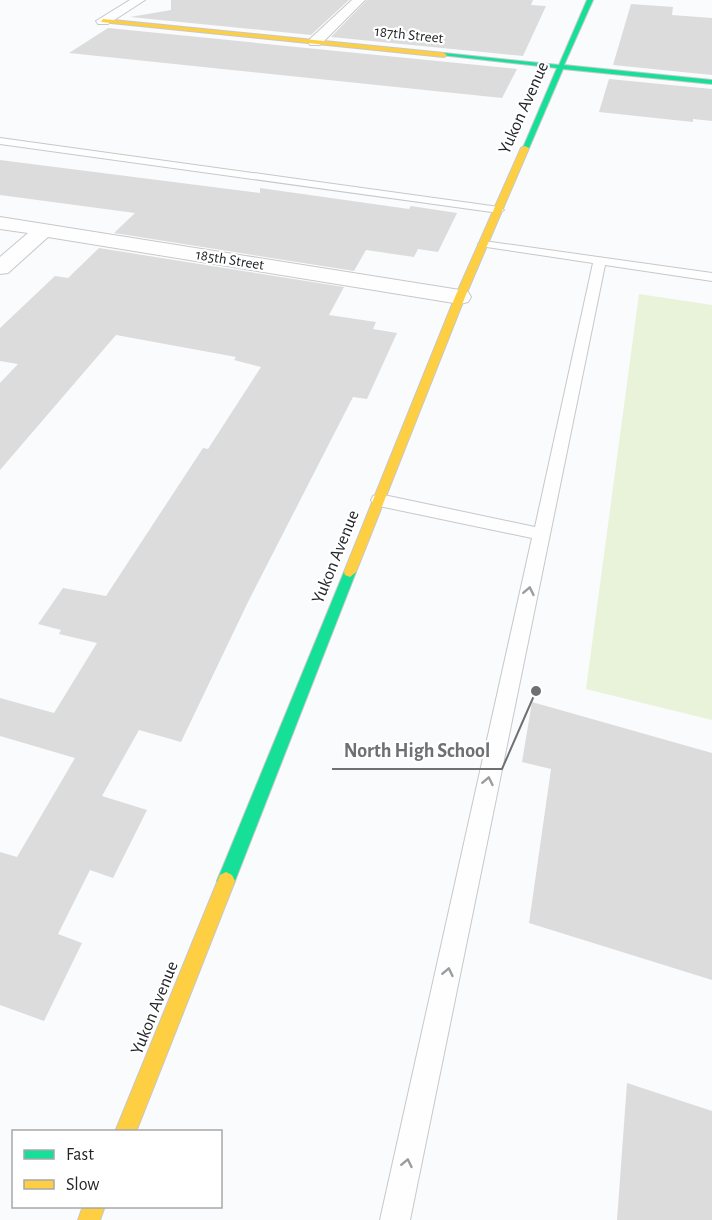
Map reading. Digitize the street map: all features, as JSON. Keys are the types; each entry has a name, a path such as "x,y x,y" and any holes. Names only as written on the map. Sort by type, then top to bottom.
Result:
{"street":[{"path":"103,21 138,0"},
{"path":"315,42 359,0"},
{"name":"Yukon Avenue","path":"125,1130 460,297 590,0"},
{"name":"187th Street","path":"103,21 712,82"},
{"name":"185th Street","path":"0,223 460,297"},
{"path":"0,268 44,230"}],"lane":[{"path":"0,141 499,210"},
{"path":"484,244 712,277"},
{"path":"395,1220 600,260"},
{"path":"379,500 541,534"}],"green space":[{"path":"639,294 712,305 712,720 586,689"}],"building":[{"path":"171,0 349,0 311,35 130,17 171,10"},
{"path":"367,0 533,0 531,5 546,6 523,56 331,37"},
{"path":"631,4 673,7 672,15 712,18 712,75 613,65"},
{"path":"108,28 517,69 502,98 69,53"},
{"path":"609,79 712,89 712,121 693,119 693,122 599,112"},
{"path":"0,160 260,193 260,188 409,209 411,206 457,213 438,252 418,249 414,257 366,250 354,271 114,233 135,213 0,195"},
{"path":"99,248 344,287 329,315 376,322 373,329 397,333 367,399 353,397 248,602 181,742 139,730 102,796 147,810 113,878 90,870 58,934 82,943 44,1021 0,1005 0,852 17,857 75,758 0,736 0,698 54,713 97,643 59,634 61,630 38,624 63,588 106,596 203,448 208,449 261,367 234,360 236,357 116,335 0,470 0,383 18,364 0,361 0,328 55,276 68,278"},
{"path":"532,702 712,753 712,980 529,923 551,769 522,762"},
{"path":"627,1083 712,1111 712,1220 617,1220"}],"traffic: fast":[{"path":"525,148 590,0"},
{"path":"444,55 712,82"},
{"path":"226,881 350,572"}],"traffic: slow":[{"path":"103,21 444,55"},
{"path":"350,572 460,297 525,148"},
{"path":"126,1130 226,881"},
{"path":"89,1220 93,1208"}],"place":[{"name":"North High School","path":"536,691"}]}
